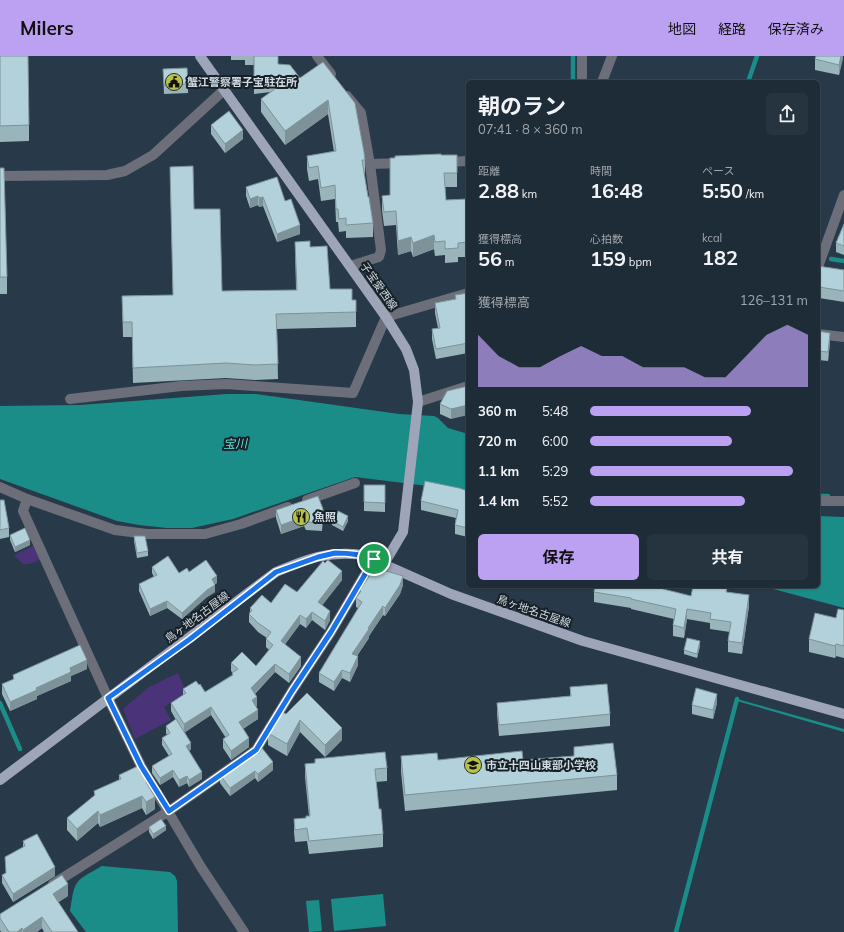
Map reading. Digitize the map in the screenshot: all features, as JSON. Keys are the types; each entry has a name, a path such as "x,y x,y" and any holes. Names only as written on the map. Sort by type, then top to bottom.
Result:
{"main road":[{"name":"子宝愛西線","path":"200,56 386,317 406,349 414,370 418,404 403,532 384,564"},
{"name":"鳥ヶ地名古屋線","path":"0,780 108,698 190,639 276,572 318,557 335,553 363,555 451,594 582,640 844,714"}],"street":[{"path":"317,56 361,114 370,164 381,250 379,257 350,266"},
{"path":"582,56 582,80"},
{"path":"603,80 612,56"},
{"path":"0,176 107,175 125,171 152,155 224,90"},
{"path":"430,162 466,161"},
{"path":"370,164 415,163"},
{"path":"820,261 844,195"},
{"path":"820,267 831,269"},
{"path":"70,399 180,386 226,384 353,393 386,317 466,294"},
{"path":"820,334 844,337"},
{"path":"418,404 466,387"},
{"path":"0,487 115,530 147,534 205,534 241,524 355,483"},
{"path":"26,498 23,511 108,698 141,766 201,866 244,932"},
{"path":"820,501 844,501"},
{"path":"47,888 169,811 256,750 292,691 331,632 374,559"}],"shaded area":[{"path":"33,546 40,560 29,564 23,564 14,555"},
{"path":"178,673 186,692 164,707 171,720 135,739 123,709 149,687"}],"water":[{"name":"宝川","path":"227,394 256,394 399,414 434,416 448,428 466,433 466,491 355,477 233,519 192,528 167,528 117,521 0,479 0,406 80,405"},
{"path":"820,516 844,517 844,608 769,588 820,588"},
{"path":"737,699 844,729 844,732 737,701"},
{"path":"102,866 170,872 175,876 177,881 178,932 86,932 70,911 73,893 77,882"},
{"path":"383,894 386,926 334,931 331,899"},
{"path":"319,900 322,931 309,932 306,901"}],"building":[{"path":"0,56 28,56 29,125 0,126"},
{"path":"254,56 278,56 278,64 290,65 300,78 323,62 355,103 364,152 365,160 362,160 373,223 346,225 346,218 339,219 338,209 336,209 335,185 321,188 318,166 309,168 307,156 336,151 328,100 285,131 261,99 294,75 254,81"},
{"path":"816,56 841,56 839,65 815,59"},
{"path":"187,68 188,84 164,85 163,69"},
{"path":"229,111 243,130 225,144 211,125"},
{"path":"441,154 457,155 457,173 444,173 446,200 466,199 466,242 458,243 458,248 445,249 445,241 435,242 434,235 413,243 411,237 398,241 396,211 384,212 382,196 390,195 390,158 395,158 395,156"},
{"path":"193,166 194,209 220,209 222,291 297,290 295,242 310,241 310,247 327,246 330,289 352,289 352,300 356,300 356,312 276,314 278,364 255,365 226,363 133,368 132,322 123,322 122,296 173,295 170,167"},
{"path":"0,168 4,168 7,277 0,277"},
{"path":"277,177 285,201 291,199 300,225 277,234 263,197 259,198 258,196 250,199 246,187"},
{"path":"844,224 844,246 836,243"},
{"path":"820,266 844,270 844,291 820,287"},
{"path":"466,293 466,343 436,349 432,329 440,328 435,303 456,299 455,295"},
{"path":"820,331 830,333 828,352 820,351"},
{"path":"466,386 466,405 451,409 440,404 447,391"},
{"path":"425,481 466,490 466,528 455,525 458,510 421,501"},
{"path":"364,485 385,485 385,503 364,502"},
{"path":"318,496 323,509 322,523 306,522 304,517 281,525 276,510"},
{"path":"0,500 4,500 9,528 0,530"},
{"path":"338,511 348,516 343,527 332,521"},
{"path":"25,528 30,540 15,547 10,535"},
{"path":"134,536 145,536 148,551 137,553"},
{"path":"168,556 179,573 187,568 189,572 206,560 217,576 212,579 215,585 207,590 182,613 167,601 150,609 139,584 157,575 152,567"},
{"path":"328,560 342,571 318,602 330,611 325,621 312,612 306,619 300,615 281,641 301,657 289,674 275,664 251,688 257,697 252,700 258,710 239,722 249,738 231,751 223,739 229,735 211,707 184,724 171,703 186,693 183,689 196,681 205,692 233,675 232,673 238,669 231,663 242,652 256,666 273,645 266,639 271,632 258,623 249,614 252,610 250,608 262,595 271,603 285,584 297,592 323,561 325,563"},
{"path":"374,569 403,576 400,585 385,608 383,606 352,654 358,656 350,673 342,670 334,682 319,673 362,602 356,598"},
{"path":"595,588 663,588 691,596 693,588 727,588 726,592 749,595 742,643 728,641 731,622 710,619 711,613 687,609 684,628 673,625 676,609 631,598 594,592"},
{"path":"838,609 844,610 844,646 836,644 835,646 809,639 815,613 836,618"},
{"path":"687,638 700,641 697,654 684,650"},
{"path":"80,645 87,660 70,668 71,672 10,702 2,684 14,679 13,675"},
{"path":"607,684 610,714 499,725 497,703 571,696 570,687"},
{"path":"696,688 717,694 713,710 692,705"},
{"path":"307,693 342,728 325,745 300,720 287,744 268,733 280,711 286,714"},
{"path":"176,719 191,743 186,746 202,772 189,780 187,776 179,780 173,770 160,778 152,766 172,754 162,738 170,733 166,726"},
{"path":"613,743 617,775 405,795 401,756 437,753 438,760 522,751 523,760 574,756 574,747"},
{"path":"262,748 273,762 258,774 255,771 230,788 220,775 256,750 258,754"},
{"path":"385,752 387,768 375,769 383,834 309,841 307,828 295,830 294,819 306,818 306,816 310,816 305,764 315,763 315,759"},
{"path":"138,766 139,769 141,767 149,780 146,782 155,797 146,802 142,796 100,815 98,811 77,829 67,818 95,795 94,791 121,779 119,775"},
{"path":"161,819 166,826 153,834 149,827"},
{"path":"37,834 55,867 13,894 2,875 6,873 5,857 25,846 23,841"},
{"path":"62,875 68,884 53,894 78,932 52,932 42,917 23,930 22,928 17,932 9,932 0,918 0,914"}],"waterway":[{"path":"573,56 573,80"},
{"path":"749,80 757,56"},
{"path":"831,259 844,261"},
{"path":"820,496 828,496"},
{"path":"676,932 737,699"},
{"path":"0,703 20,749"}],"place":[{"name":"蟹江警察署子宝駐在所","path":"174,82"},
{"name":"魚照","path":"301,517"},
{"name":"市立十四山東部小学校","path":"473,765"}],"route":[{"path":"335,553 363,555 374,559 331,632 292,691 256,750 169,811 141,766 108,698 190,639 276,572 318,557 335,553"}]}
